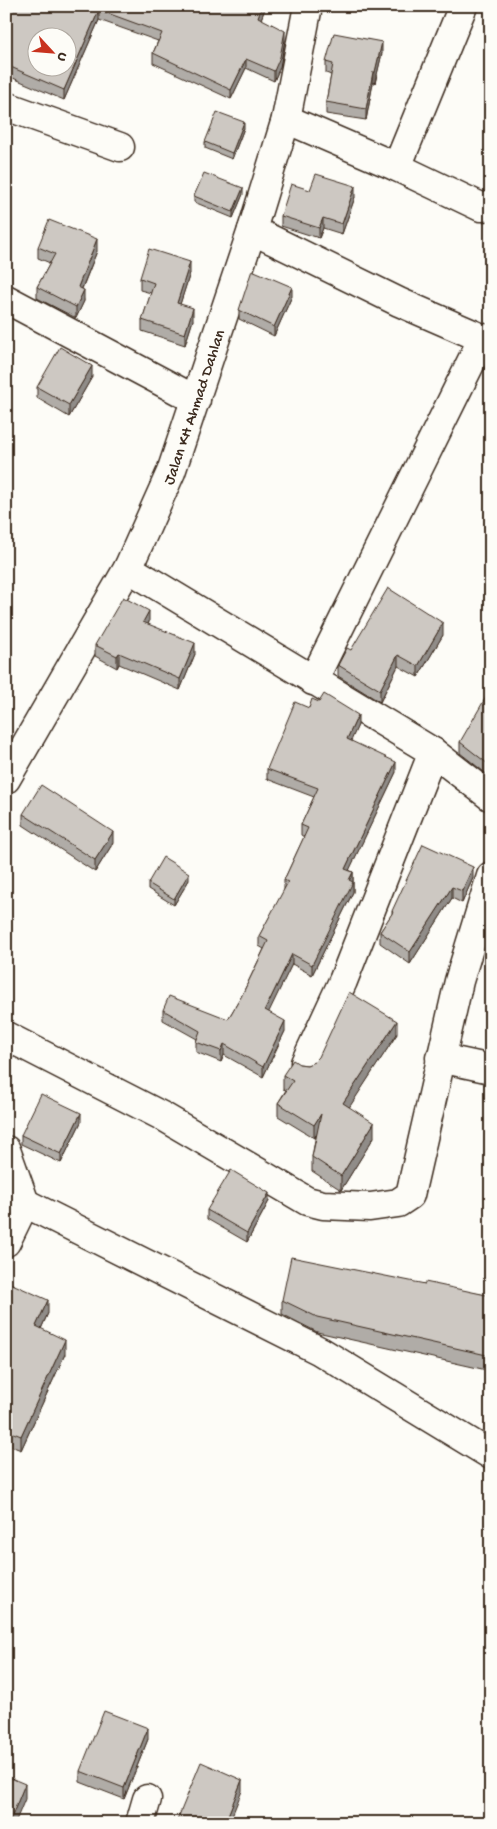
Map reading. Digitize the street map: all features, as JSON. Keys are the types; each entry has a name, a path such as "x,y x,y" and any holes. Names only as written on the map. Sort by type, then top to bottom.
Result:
{"street":[{"name":"Jalan KH Ahmad Dahlan","path":"6,779 128,568 158,504 196,400 286,119 308,6"},
{"path":"397,166 463,6"},
{"path":"6,106 120,148"},
{"path":"286,119 397,166 481,207 491,206"},
{"path":"252,230 399,302 487,340 313,681"},
{"path":"6,299 196,400"},
{"path":"128,568 433,752 490,792"},
{"path":"305,1063 343,980 433,752"},
{"path":"6,1036 164,1117 307,1201 347,1207 370,1207 398,1203 410,1195 459,981 491,876"},
{"path":"440,1058 491,1069"},
{"path":"6,1150 16,1202 6,1242"},
{"path":"16,1202 320,1351 491,1455"}],"building":[{"path":"6,6 262,6 258,17 285,31 280,57 274,71 246,59 231,90 153,53 162,33 99,10 78,58 78,28 28,28 28,74 6,65"},
{"path":"334,33 382,42 375,72 373,72 366,109 326,102 333,64 326,62"},
{"path":"36,78 69,78 64,90"},
{"path":"217,112 244,122 232,153 205,142"},
{"path":"204,173 243,188 233,212 194,196"},
{"path":"316,174 355,186 342,224 323,218 319,228 281,216 291,184 310,190"},
{"path":"49,220 97,239 78,287 84,290 76,307 37,287 55,254 38,247"},
{"path":"149,249 190,262 177,303 193,308 185,334 142,320 154,283 140,278"},
{"path":"252,270 292,287 274,327 239,310"},
{"path":"60,347 92,366 69,405 37,387"},
{"path":"388,588 443,623 418,666 398,655 380,690 338,665 347,648 351,650"},
{"path":"123,597 149,611 143,622 195,643 180,679 119,653 117,656 95,645"},
{"path":"324,694 358,715 347,739 396,762 345,869 353,872 349,880 353,882 312,965 292,954 265,1010 285,1021 263,1067 224,1044 221,1051 196,1042 200,1031 163,1010 169,996 228,1019 241,997 268,941 259,936 288,882 284,880 308,828 301,825 318,788 267,769 295,702 309,708 312,699 319,702"},
{"path":"486,697 491,700 491,762 489,761 488,764 460,742"},
{"path":"41,785 113,832 95,860 23,814"},
{"path":"423,844 473,867 462,891 452,887 410,952 380,932 393,912"},
{"path":"163,857 189,873 174,899 148,883"},
{"path":"349,992 397,1021 343,1103 374,1123 341,1176 312,1157 321,1114 314,1125 278,1103 293,1081 283,1075 293,1060 299,1064 307,1065 319,1057"},
{"path":"41,1094 81,1113 61,1154 21,1135"},
{"path":"231,1170 269,1193 247,1233 207,1210"},
{"path":"291,1257 491,1296 491,1356 317,1317 282,1300"},
{"path":"10,1283 48,1300 36,1326 65,1340 21,1436 6,1430 6,1291"},
{"path":"104,1711 148,1728 124,1788 80,1771"},
{"path":"201,1762 242,1780 225,1823 176,1823"},
{"path":"6,1776 25,1784 9,1823 6,1823"},
{"path":"60,1819 71,1823 59,1823"}]}
